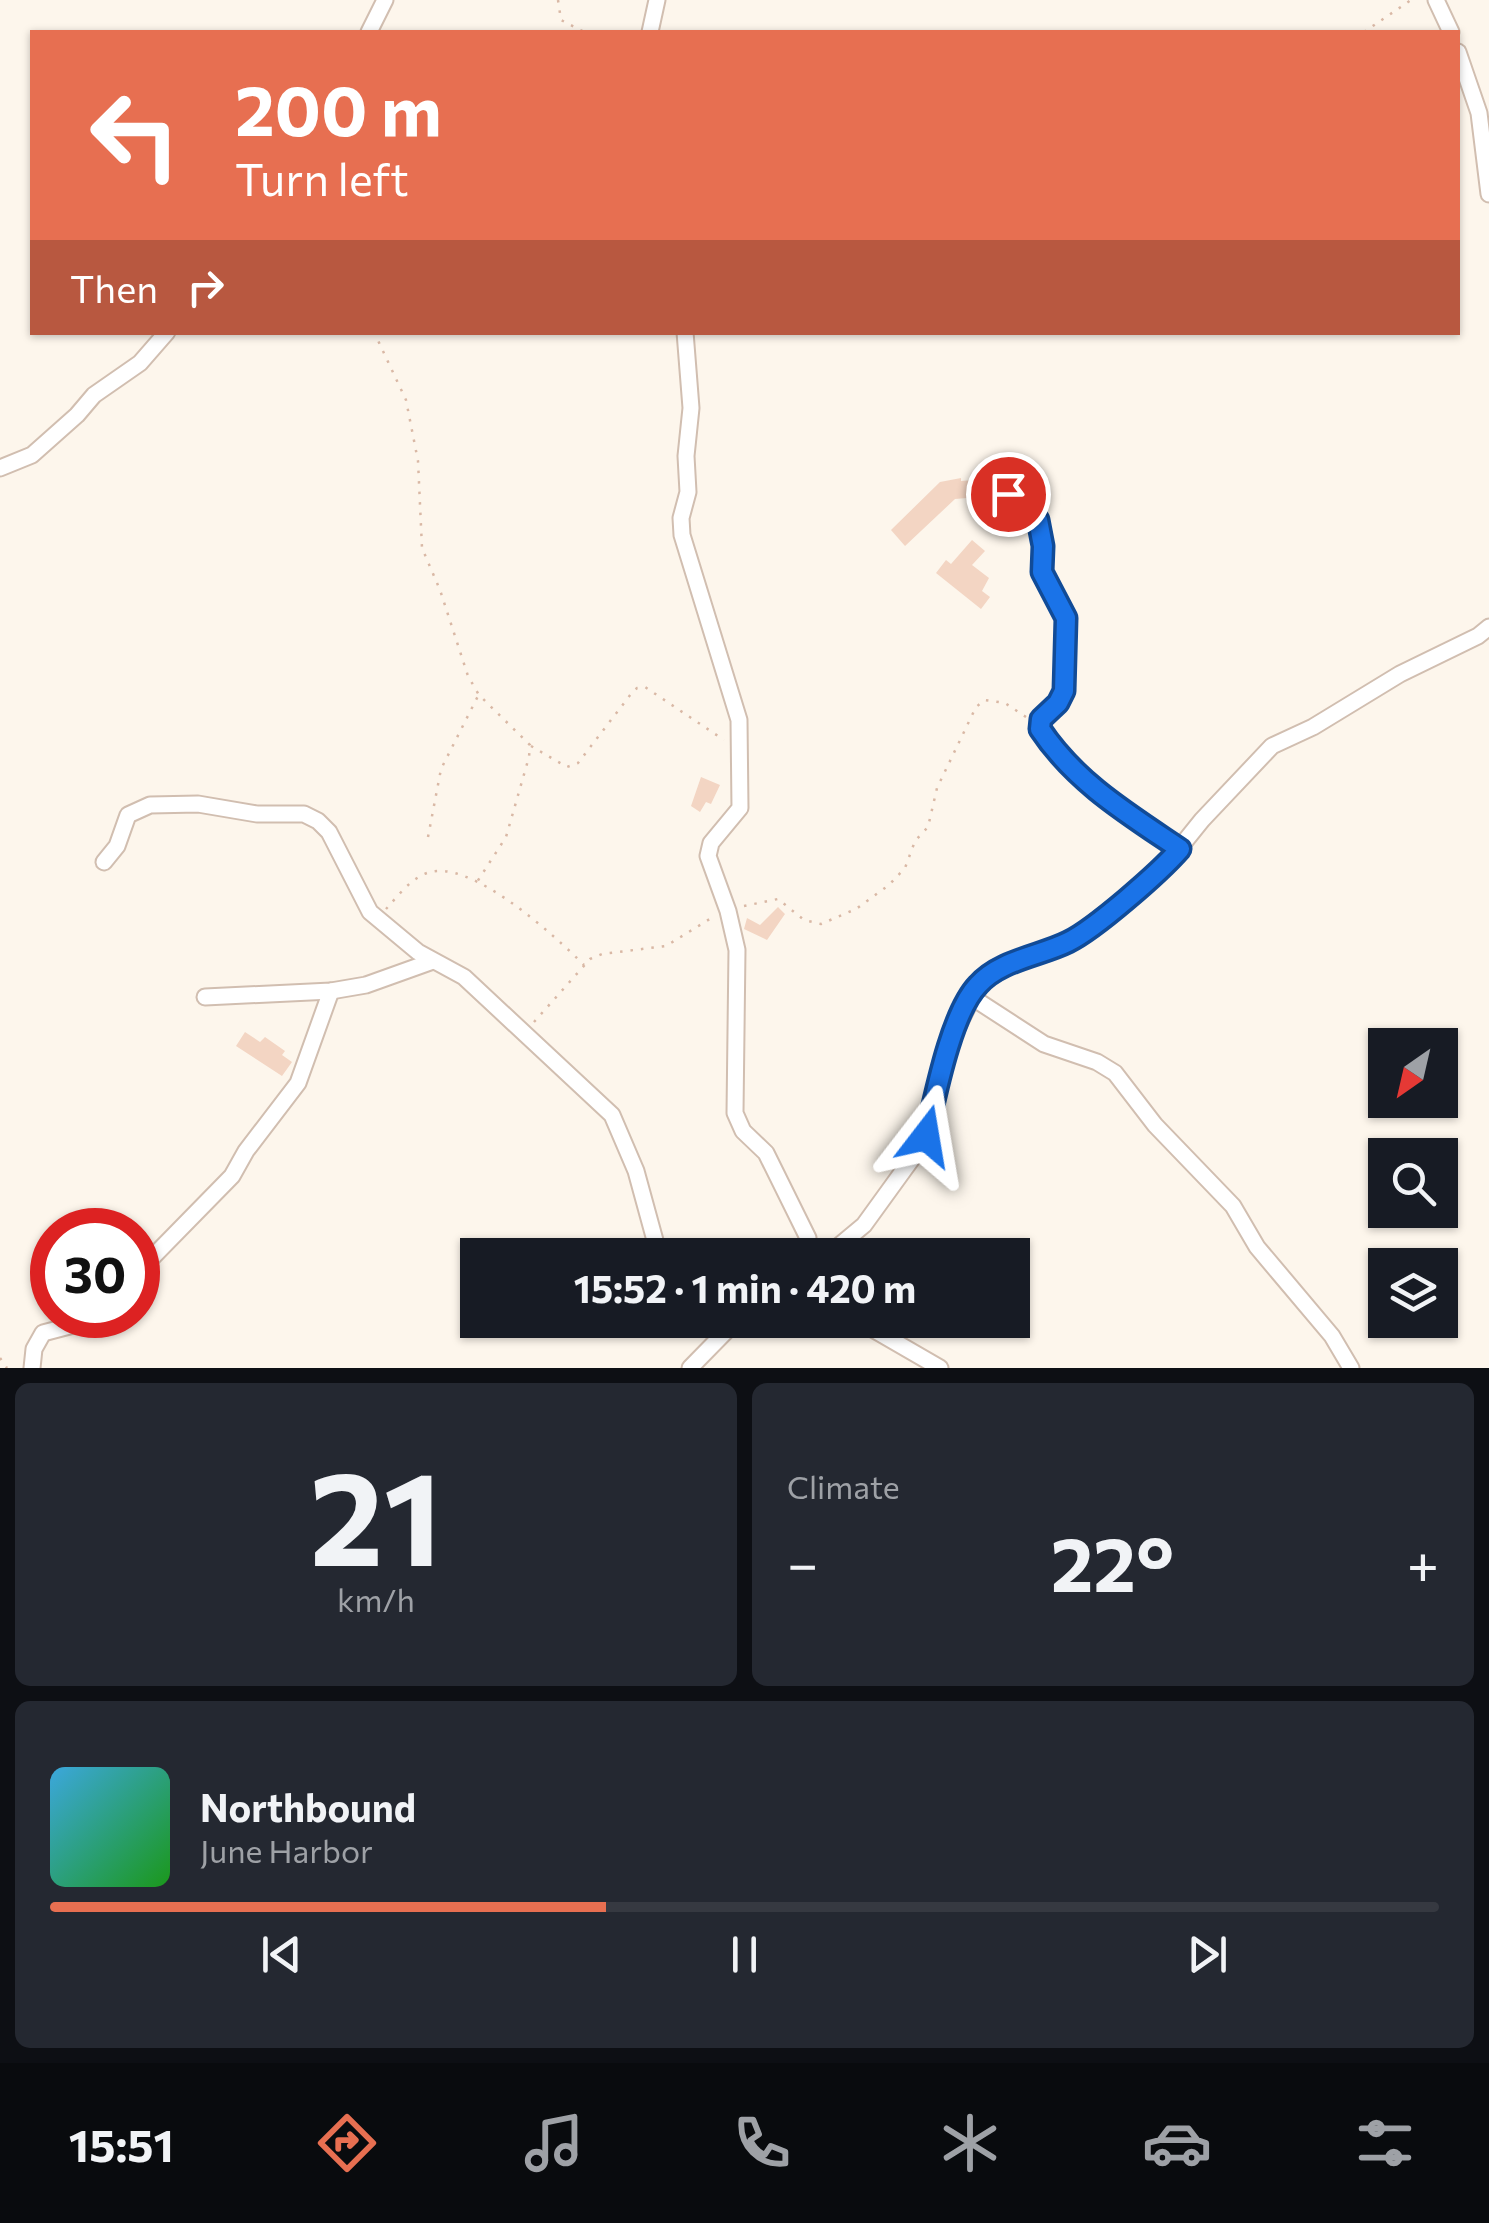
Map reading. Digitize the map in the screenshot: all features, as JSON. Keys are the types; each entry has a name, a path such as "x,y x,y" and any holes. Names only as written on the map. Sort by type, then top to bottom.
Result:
{"street":[{"path":"370,30 385,0"},
{"path":"650,30 658,0"},
{"path":"1436,0 1450,30"},
{"path":"1460,58 1479,113 1489,194"},
{"path":"0,468 32,455 94,395 140,363 164,335"},
{"path":"685,335 691,408 682,535 740,720 740,808 709,848 710,863 728,910 737,950 735,1113 743,1131 766,1153 808,1238"},
{"path":"848,1238 864,1225 926,1136 948,1046 979,982 1029,955 1069,942 1165,866 1272,746 1489,628"},
{"path":"104,862 117,846 128,815 150,804 198,804 257,814 304,814 318,821 329,832 363,900 378,919 433,962 464,978 612,1115 636,1171 654,1238"},
{"path":"205,997 331,991 366,985 433,962"},
{"path":"160,1250 232,1176 246,1151 290,1094 304,1071 331,991"},
{"path":"970,996 1044,1044 1097,1062 1115,1074 1155,1126 1233,1206 1256,1248 1332,1336 1351,1368"},
{"path":"32,1368 34,1349 41,1338"},
{"path":"690,1368 710,1338"},
{"path":"888,1338 940,1368"}],"lane":[{"path":"1008,494 1026,503 1038,520 1042,572 1066,618 1064,691 1039,723 1050,744 1106,800 1180,849"}],"path":[{"path":"558,0 561,20 580,30"},
{"path":"1367,30 1410,0"},
{"path":"375,335 412,422 422,548 468,676 479,695 530,745 567,767 578,762 638,688 644,688 742,752"},
{"path":"428,836 441,769 479,695"},
{"path":"519,1030 533,1023 584,965 602,954 666,946 728,910 778,899 804,920 821,924 856,909 881,892 905,868 915,841 928,827 937,788 976,707 985,700 1005,703 1024,718 1039,723"},
{"path":"477,882 506,837 530,745"},
{"path":"378,919 409,884 428,873 452,872 477,882 550,931 584,965"},
{"path":"0,1358 7,1368"}],"building":[{"path":"999,478 1001,501 980,502 979,497 955,499 905,546 891,530 940,482"},
{"path":"972,540 985,551 972,565 989,578 982,591 990,597 981,609 936,573 946,560 951,564"},
{"path":"701,777 720,785 711,804 706,802 700,812 691,806"},
{"path":"778,907 785,914 767,940 744,929 747,918 760,925"},
{"path":"245,1032 260,1042 265,1037 285,1051 282,1055 292,1062 282,1076 236,1046"}],"route":[{"path":"926,1136 948,1046 979,982 1029,955 1069,942 1165,866 1180,849 1106,800 1040,729 1041,719 1064,691 1066,618 1042,572 1042,529 1034,511 1008,494"}]}
